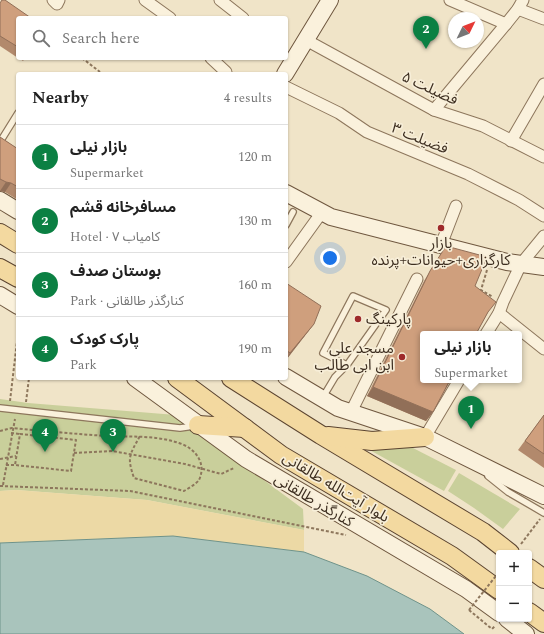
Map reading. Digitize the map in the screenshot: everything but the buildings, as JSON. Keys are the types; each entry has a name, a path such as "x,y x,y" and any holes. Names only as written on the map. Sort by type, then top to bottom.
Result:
{"main road":[{"path":"0,233 16,243"},
{"path":"0,268 16,277"},
{"name":"بلوار آیت‌الله طالقانی","path":"180,380 292,462 452,556 496,588"},
{"path":"234,380 321,435 514,550"},
{"path":"198,425 245,428"},
{"path":"321,435 342,439 372,441 425,437"},
{"path":"532,570 544,579"},
{"path":"532,614 544,623"}],"street":[{"path":"53,0 57,4 59,0"},
{"path":"145,0 167,16"},
{"path":"220,0 240,16"},
{"path":"286,72 290,54 306,40 330,0"},
{"path":"450,0 506,24"},
{"path":"434,110 521,4 544,19"},
{"name":"فضیلت ۵","path":"306,40 434,110 484,126 544,157"},
{"path":"213,60 226,72"},
{"path":"511,141 544,84"},
{"name":"فضیلت ۳","path":"288,88 339,113 367,132 468,174 519,200 544,216"},
{"path":"288,193 331,217 507,262 544,267"},
{"path":"0,200 16,210"},
{"path":"440,245 456,206"},
{"path":"288,259 322,212"},
{"path":"488,331 499,313 521,264 544,236"},
{"path":"351,412 417,279"},
{"path":"0,295 16,305"},
{"path":"499,313 522,331"},
{"path":"522,331 544,349"},
{"path":"288,378 338,408 425,437 544,496"},
{"name":"کنارگذر طالقانی","path":"138,380 244,458 466,589 496,611"},
{"path":"425,437 457,383"},
{"path":"511,622 526,634"}],"lane":[{"path":"0,142 16,116"},
{"path":"288,221 293,212"},
{"path":"322,399 335,376 347,365 386,310 353,296 323,353 347,365"},
{"path":"0,408 180,428 198,425"},
{"path":"465,456 508,492 544,514"}],"path":[{"path":"85,60 100,72"},
{"path":"491,258 481,290 503,302"},
{"path":"10,402 16,350"},
{"path":"26,404 29,380"},
{"path":"3,486 11,433 17,410"},
{"path":"0,431 12,428 108,436 140,436 180,443 198,454 202,469 198,481 184,491 134,478 130,466 130,454 140,436"},
{"path":"6,464 71,471 74,453 76,440 11,433"},
{"path":"15,465 20,434"},
{"path":"74,453 112,451 185,464 221,474 234,469 244,458"},
{"path":"0,459 16,456"},
{"path":"0,486 130,491 348,536"},
{"path":"514,550 544,514"},
{"path":"492,629 469,610 496,576"}],"green space":[{"path":"0,399 28,403 176,415 303,509 304,530 147,500 16,490 0,491"},
{"path":"366,448 413,448 456,470 444,491"},
{"path":"459,473 520,509 503,529 448,491"}],"sand":[{"path":"16,490 147,500 304,530 304,552 173,536 0,543 0,491"}],"water":[{"path":"173,536 304,552 367,576 430,609 464,634 0,634 0,543"}],"place":[{"name":"مسافرخانه قشم","path":"426,49"},
{"name":"بازار کارگزاری+حیوانات+پرنده","path":"441,228"},
{"name":"پارکینگ","path":"358,319"},
{"name":"مسجد علی ابن ابی طالب","path":"402,357"},
{"name":"بازار نیلی","path":"471,429"},
{"name":"پارک کودک","path":"45,452"},
{"name":"بوستان صدف","path":"113,452"}]}
